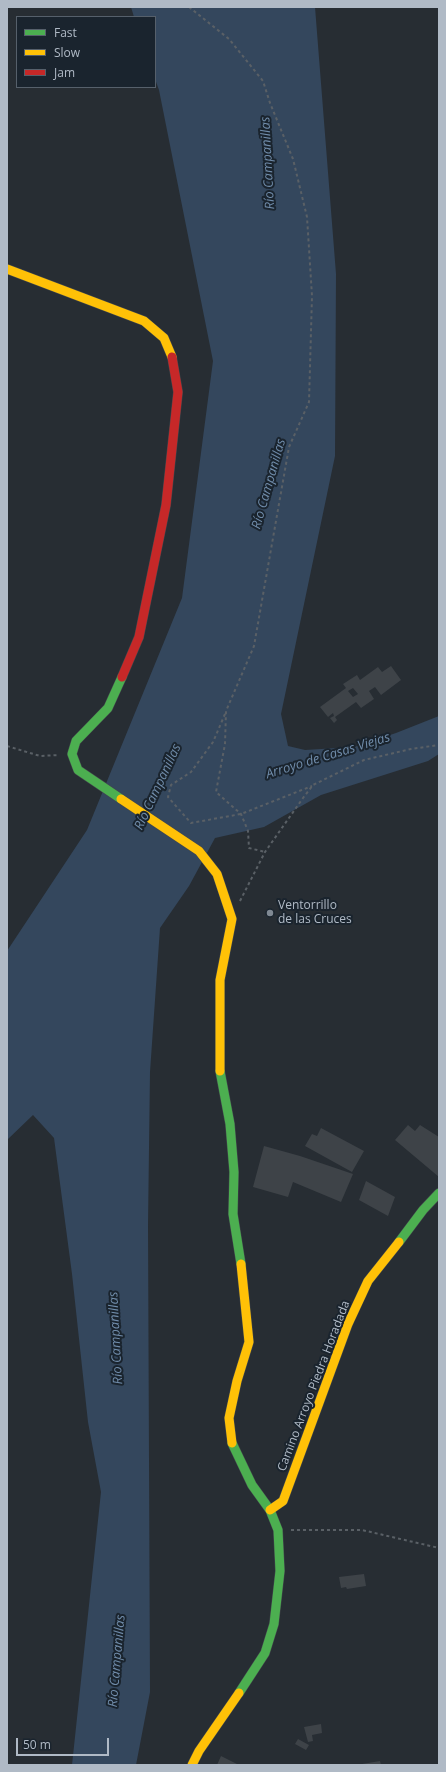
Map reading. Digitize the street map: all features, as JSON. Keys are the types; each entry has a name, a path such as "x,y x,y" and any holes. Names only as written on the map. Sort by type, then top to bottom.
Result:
{"street":[{"path":"7,269 144,321 164,338 173,358 178,392 166,505 139,637 108,708 76,741 72,754 78,770 199,851 217,874 232,918 220,980 220,1078 230,1124 234,1172 233,1214 244,1284 249,1342 237,1381 229,1418 232,1444 252,1485 270,1510 278,1530 280,1571 274,1624 264,1653 254,1671 199,1751 192,1765"},
{"name":"Camino Arroyo Piedra Horadada","path":"270,1510 283,1501 348,1324 368,1281 423,1210 439,1193"}],"path":[{"path":"189,7 230,38 263,81 270,103 294,159 307,217 312,296 309,402 289,447 254,646 214,742 191,772 172,785 168,797 190,823 240,814 313,785 364,760 411,749 439,745"},
{"path":"226,711 225,744 216,792 240,814 248,831 249,848 265,852"},
{"path":"7,746 40,756 72,754"},
{"path":"232,918 265,852 313,785"},
{"path":"278,1530 362,1530 439,1548"}],"water":[{"path":"131,7 315,7 336,274 335,456 281,714 288,746 305,750 354,747 396,733 439,716 439,754 428,761 321,795 264,827 215,838 189,886 160,928 150,1072 148,1225 150,1692 136,1765 72,1765 101,1492 88,1422 72,1274 54,1138 33,1115 7,1140 7,951 87,830 182,598 213,361 159,90 156,82 156,16 134,16"}],"building":[{"path":"391,666 401,680 381,695 375,687 369,691 374,699 361,708 356,702 335,717 337,720 334,723 330,718 334,716 333,713 328,717 320,707 346,688 343,684 357,675 360,680 378,667 382,672","holes":["353,688 358,694 353,697 348,691"]},
{"path":"408,1125 415,1131 420,1125 439,1137 439,1177 395,1140"},
{"path":"321,1128 364,1151 352,1172 305,1146 312,1134 317,1136"},
{"path":"264,1146 300,1156 353,1174 341,1202 293,1182 288,1197 253,1187"},
{"path":"366,1181 395,1197 388,1216 359,1200"},
{"path":"364,1574 366,1586 347,1589 346,1587 341,1588 339,1577"},
{"path":"321,1724 322,1733 312,1735 313,1741 308,1742 304,1727"},
{"path":"298,1739 309,1745 306,1750 295,1744"},
{"path":"221,1756 239,1765 217,1765"},
{"path":"380,1761 381,1765 362,1765 362,1764"}],"traffic: fast":[{"path":"121,799 78,770 72,754 76,741 108,708 122,677"},
{"path":"220,1071 230,1124 234,1172 233,1214 241,1264"},
{"path":"399,1242 423,1210 439,1193"},
{"path":"232,1443 252,1485 270,1510 278,1530 280,1571 274,1624 265,1653 239,1693"}],"traffic: slow":[{"path":"7,269 144,321 164,338 172,357"},
{"path":"121,799 199,851 217,874 232,919 220,980 220,1071"},
{"path":"270,1510 283,1501 348,1324 368,1281 399,1242"},
{"path":"232,1443 229,1418 237,1381 249,1342 241,1264"},
{"path":"192,1765 199,1751 239,1693"}],"traffic: jam":[{"path":"122,677 139,637 166,505 178,392 172,357"}],"place":[{"name":"Ventorrillo de las Cruces","path":"270,913"}],"water label":[{"name":"Río Campanillas","path":"268,163"},
{"name":"Río Campanillas","path":"269,484"},
{"name":"Arroyo de Casas Viejas","path":"328,756"},
{"name":"Río Campanillas","path":"158,787"},
{"name":"Río Campanillas","path":"116,1338"},
{"name":"Río Campanillas","path":"117,1661"}]}
